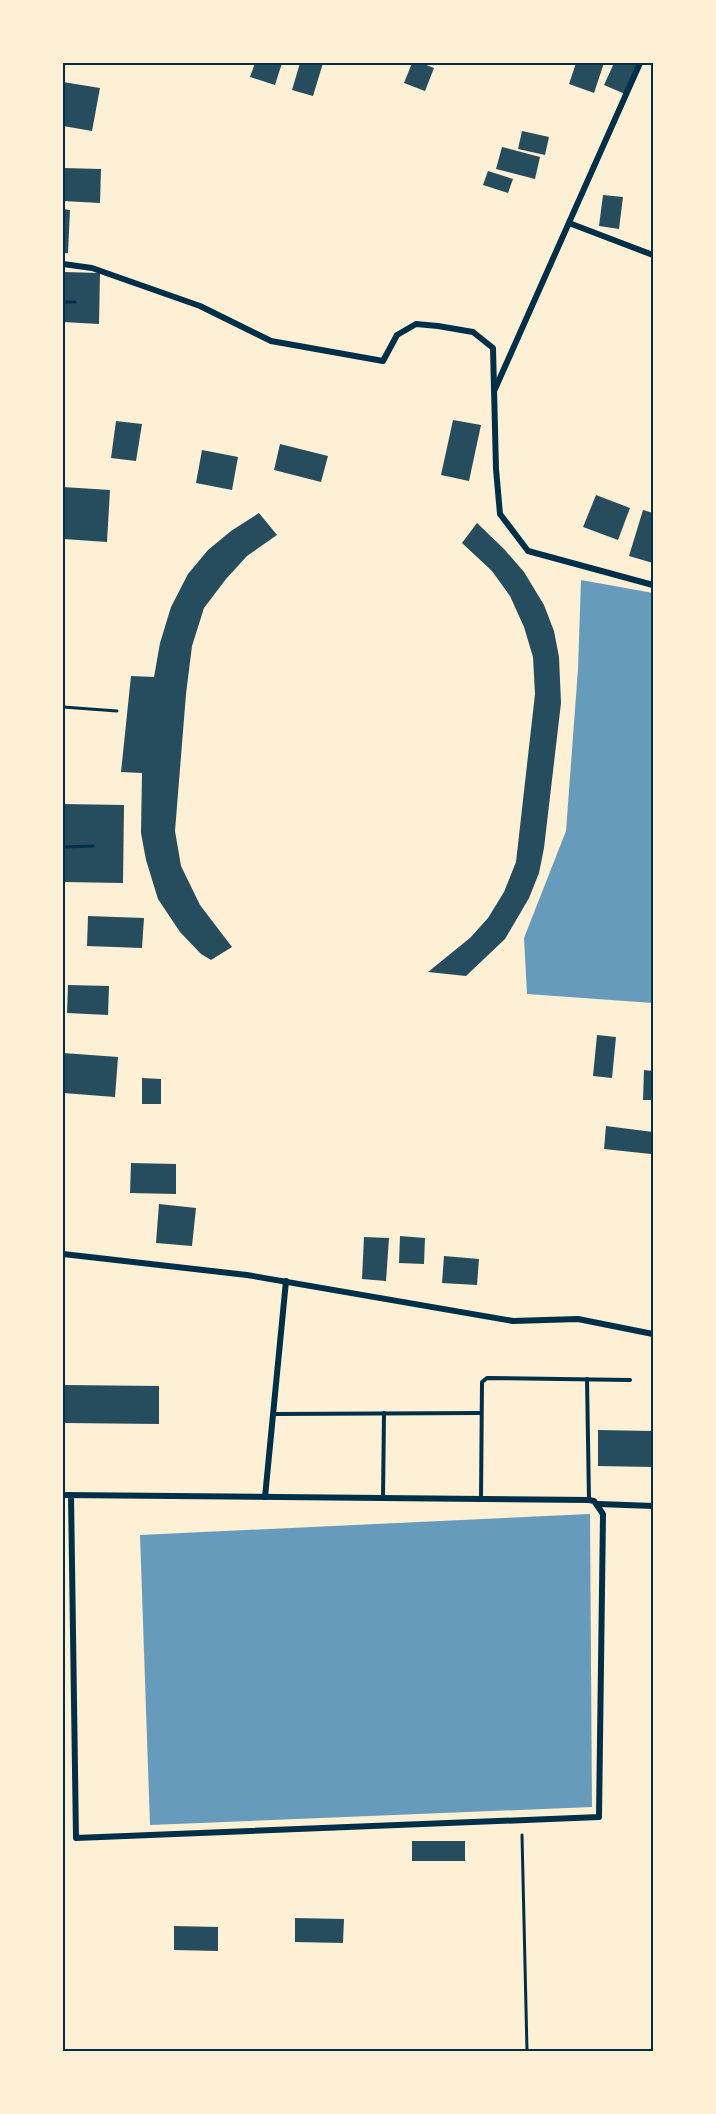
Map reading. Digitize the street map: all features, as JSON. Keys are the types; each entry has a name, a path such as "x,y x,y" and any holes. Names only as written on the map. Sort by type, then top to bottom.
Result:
{"street":[{"path":"494,392 640,63"},
{"path":"569,223 653,255"},
{"path":"63,264 92,268 200,306 271,340 383,361 397,335 416,324 473,332 492,348 496,469 500,514 528,551 653,585"},
{"path":"63,1254 247,1275 513,1321 578,1319 653,1334"},
{"path":"265,1497 286,1281"},
{"path":"63,1495 590,1500 598,1504 653,1506"},
{"path":"71,1495 76,1838 599,1817 603,1514 598,1504"}],"lane":[{"path":"481,1499 480,1388 482,1382 487,1378 630,1380"},
{"path":"587,1379 590,1500"},
{"path":"383,1498 384,1413"},
{"path":"273,1414 480,1413"}],"path":[{"path":"63,302 75,302"},
{"path":"63,707 117,711"},
{"path":"63,847 93,846"},
{"path":"522,1834 527,2051"}],"water":[{"path":"581,580 653,593 653,1003 527,994 524,938 566,831 578,669"},
{"path":"590,1514 592,1807 150,1825 140,1535"}],"building":[{"path":"255,63 282,63 275,85 250,77"},
{"path":"300,63 323,63 313,96 292,90"},
{"path":"412,63 421,63 434,68 425,91 404,83"},
{"path":"576,63 604,63 594,93 569,84"},
{"path":"614,63 638,63 625,94 604,85"},
{"path":"63,82 100,88 92,131 63,126"},
{"path":"522,131 549,137 545,155 518,149"},
{"path":"502,147 540,157 535,179 496,169"},
{"path":"63,168 101,169 100,203 63,201"},
{"path":"488,171 513,179 508,193 483,185"},
{"path":"603,195 623,197 619,229 599,226"},
{"path":"63,209 70,210 68,253 63,253"},
{"path":"63,272 100,273 99,324 63,322"},
{"path":"453,420 481,425 469,481 441,475"},
{"path":"116,421 142,424 136,461 111,458"},
{"path":"280,444 328,456 321,482 274,470"},
{"path":"202,450 238,457 232,490 196,483"},
{"path":"63,487 110,490 107,542 63,539"},
{"path":"596,495 630,508 618,540 583,527"},
{"path":"643,510 653,513 653,563 629,556"},
{"path":"259,513 277,535 247,556 204,608 192,646 186,694 175,831 181,866 200,905 232,947 211,960 201,954 180,932 158,899 146,860 141,833 142,773 121,772 131,676 154,677 160,643 171,607 188,574 208,550 231,531"},
{"path":"477,523 524,572 544,605 554,631 559,657 561,703 539,873 529,898 505,939 466,976 428,972 470,938 488,918 504,892 516,862 535,694 533,657 524,627 510,596 492,571 462,543"},
{"path":"63,804 124,805 123,883 63,882"},
{"path":"88,916 144,918 142,948 87,946"},
{"path":"68,985 109,986 108,1015 67,1013"},
{"path":"597,1035 616,1037 612,1078 593,1076"},
{"path":"63,1053 118,1057 115,1097 63,1093"},
{"path":"644,1070 653,1071 653,1100 643,1100"},
{"path":"142,1078 161,1079 161,1104 142,1104"},
{"path":"606,1126 653,1132 651,1154 604,1149"},
{"path":"131,1163 176,1164 176,1194 130,1193"},
{"path":"159,1204 196,1208 192,1246 156,1243"},
{"path":"400,1236 425,1238 424,1264 399,1263"},
{"path":"364,1237 389,1238 386,1281 362,1279"},
{"path":"444,1256 479,1259 477,1285 442,1283"},
{"path":"65,1385 159,1386 159,1424 65,1423"},
{"path":"598,1430 653,1431 653,1467 598,1466"},
{"path":"412,1841 465,1841 465,1861 412,1861"},
{"path":"295,1918 344,1919 343,1943 295,1942"},
{"path":"174,1926 218,1927 218,1951 174,1950"}]}
